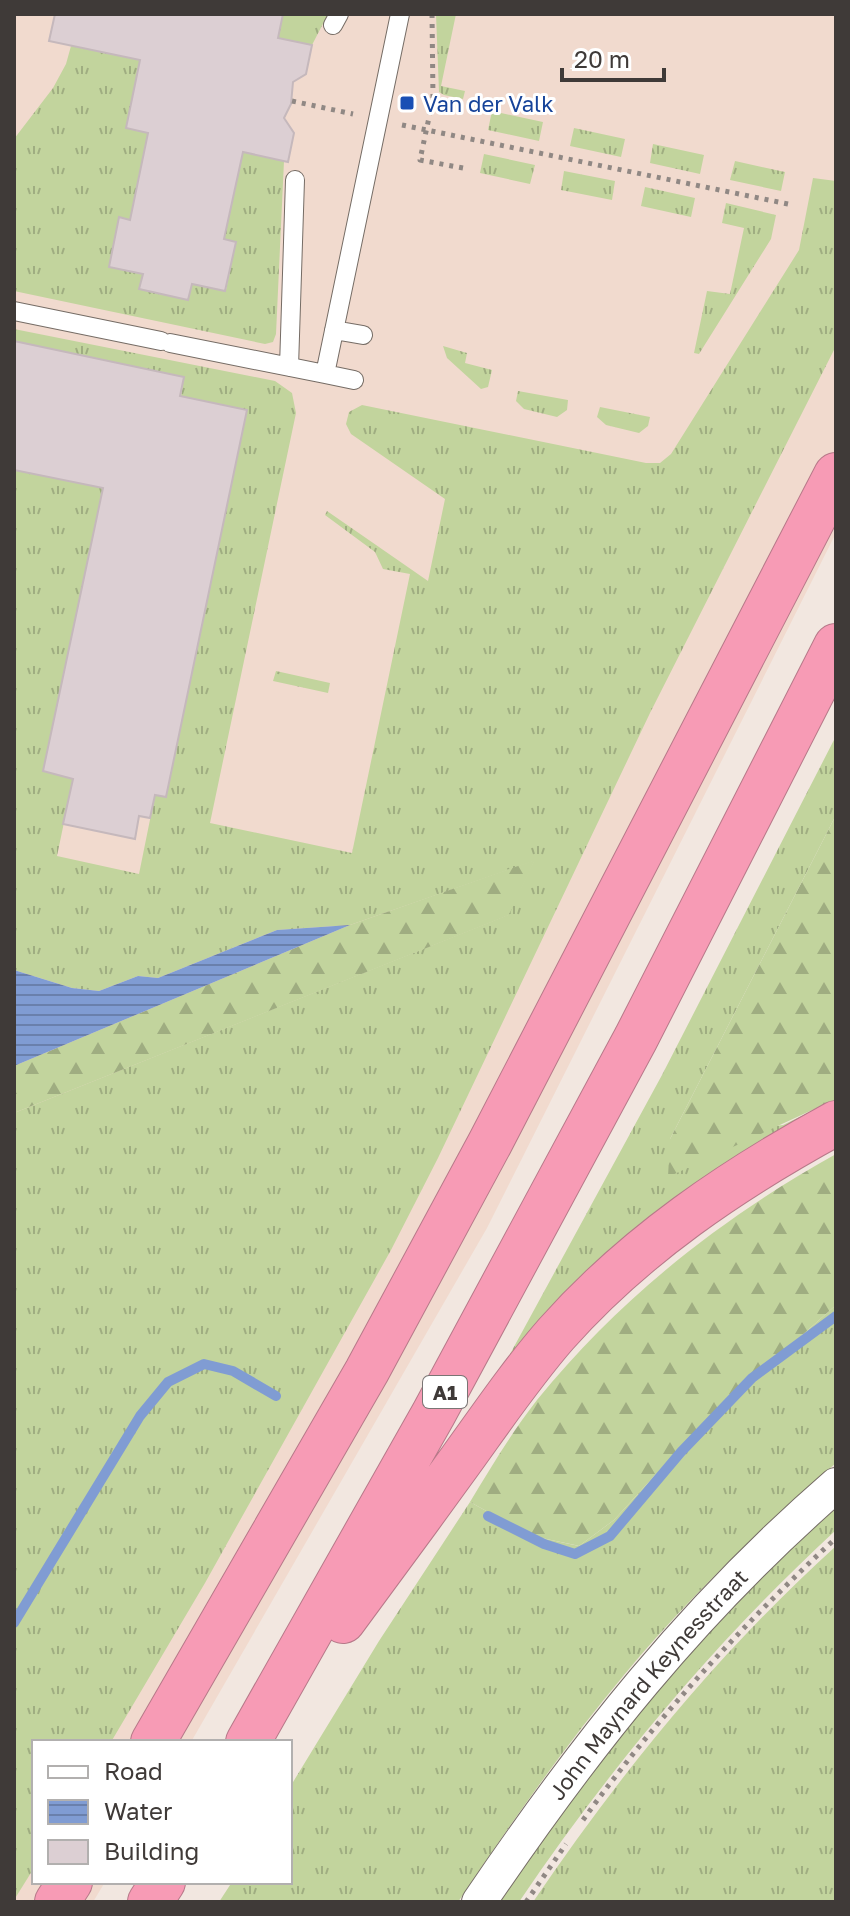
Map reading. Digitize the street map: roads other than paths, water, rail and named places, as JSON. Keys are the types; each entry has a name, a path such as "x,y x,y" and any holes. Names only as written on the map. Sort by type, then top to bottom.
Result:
{"highway":[{"path":"154,1740 367,1371 490,1143 836,475"},
{"name":"A1","path":"249,1740 434,1413 606,1093 836,646"},
{"name":"A1","path":"257,1740 504,1400 557,1333 617,1274 678,1222 757,1168 836,1123"},
{"path":"57,1902 69,1884"},
{"path":"150,1902 162,1884"}],"street":[{"name":"John Maynard Keynesstraat","path":"479,1902 553,1794 639,1683 731,1583 836,1485"}],"lane":[{"path":"325,374 400,14"},
{"path":"289,367 295,180"},
{"path":"14,311 354,380"},
{"path":"334,330 363,335"}],"water":[{"path":"350,925 14,1066 14,970 72,988 99,991 138,976 158,978 277,930"}],"waterway":[{"path":"488,1516 544,1544 575,1554 610,1536 681,1452 752,1378 836,1316"},
{"path":"14,1623 140,1416 168,1382 204,1364 233,1371 276,1396"}],"place":[{"name":"Van der Valk","path":"407,103"}]}
